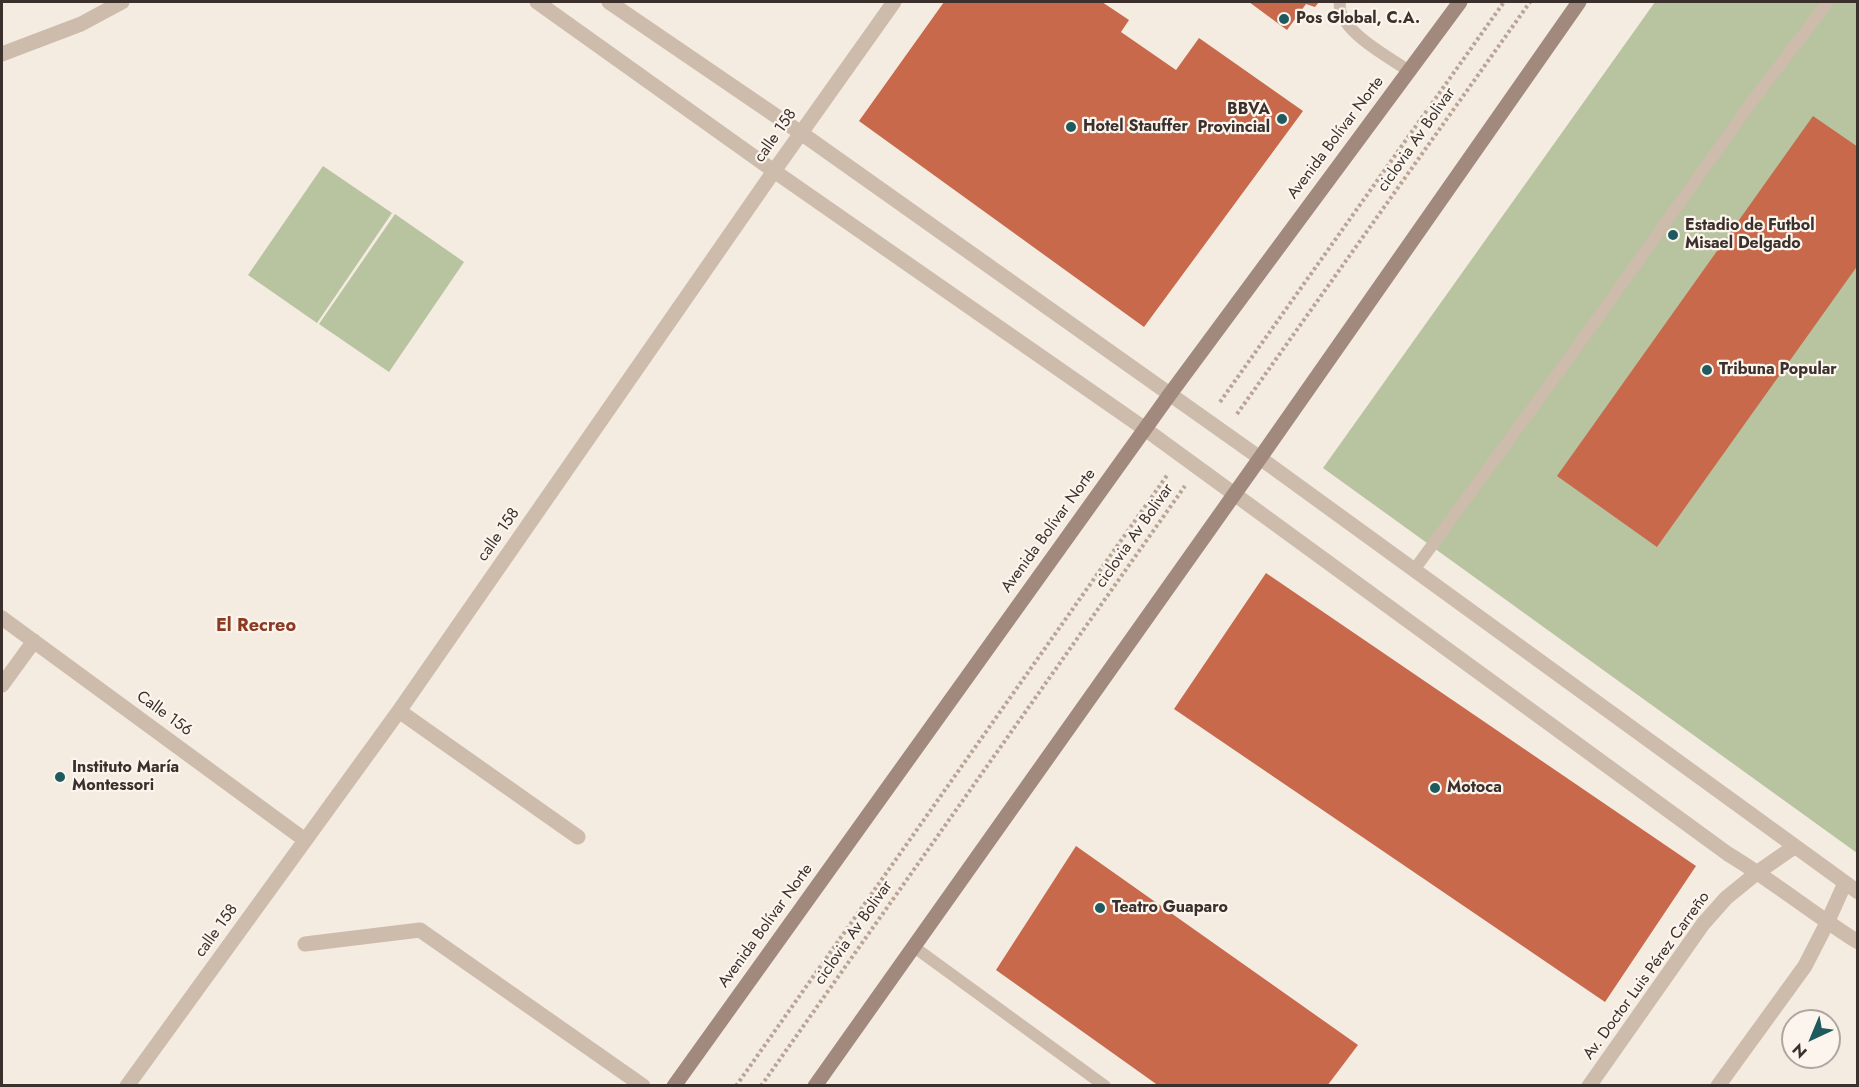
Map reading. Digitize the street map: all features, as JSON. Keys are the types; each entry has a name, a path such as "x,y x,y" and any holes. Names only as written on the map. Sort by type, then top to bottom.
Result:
{"main road":[{"name":"Avenida Bolívar Norte","path":"674,1086 1170,394 1460,2"},
{"path":"815,1086 1580,2"}],"street":[{"path":"2,54 81,24 122,2"},
{"path":"537,2 774,171 1145,429 1728,854 1758,872 1827,923 1857,942"},
{"path":"609,2 801,133 1260,458 1851,888 1827,923 1805,966 1718,1086"},
{"name":"calle 158","path":"128,1086 399,711 894,2"},
{"name":"Calle 156","path":"2,618 306,840"},
{"path":"2,685 34,641"},
{"path":"399,711 578,837"},
{"name":"Av. Doctor Luis Pérez Carreño","path":"1589,1086 1703,924 1726,898 1794,847"},
{"path":"305,944 420,930 643,1086"}],"lane":[{"path":"1340,2 1339,8 1350,30 1409,71"},
{"path":"1414,570 1577,347 1752,100 1828,2"},
{"path":"914,947 1105,1086"}],"path":[{"name":"ciclovia Av Bolivar","path":"1216,407 1504,2"},
{"name":"ciclovia Av Bolivar","path":"1233,419 1530,2"},
{"name":"ciclovia Av Bolivar","path":"736,1086 1168,474"},
{"name":"ciclovia Av Bolivar","path":"761,1086 1191,478"}],"green space":[{"name":"Estadio de Futbol Misael Delgado","path":"1655,2 1857,2 1857,853 1323,468"},
{"path":"323,166 392,213 317,323 248,275"},
{"path":"395,214 464,262 389,372 319,324"}],"building":[{"path":"944,2 1102,2 1129,20 1121,32 1176,70 1199,38 1303,111 1144,327 859,121"},
{"name":"Pos Global, C.A.","path":"1249,2 1319,2 1315,7 1306,4 1287,30"},
{"name":"Tribuna Popular","path":"1813,116 1858,147 1858,265 1657,547 1557,476"},
{"name":"Motoca","path":"1266,573 1696,866 1605,1002 1174,709"},
{"name":"Teatro Guaparo","path":"1076,846 1358,1045 1327,1086 1159,1086 996,970"}],"place":[{"name":"Pos Global, C.A.","path":"1284,19"},
{"name":"BBVA Provincial","path":"1282,119"},
{"name":"Hotel Stauffer","path":"1071,127"},
{"name":"Estadio de Futbol Misael Delgado","path":"1673,235"},
{"name":"Tribuna Popular","path":"1707,370"},
{"name":"Instituto María Montessori","path":"60,777"},
{"name":"Motoca","path":"1435,788"},
{"name":"Teatro Guaparo","path":"1100,908"}],"district":[{"name":"El Recreo","path":"256,627"}]}
